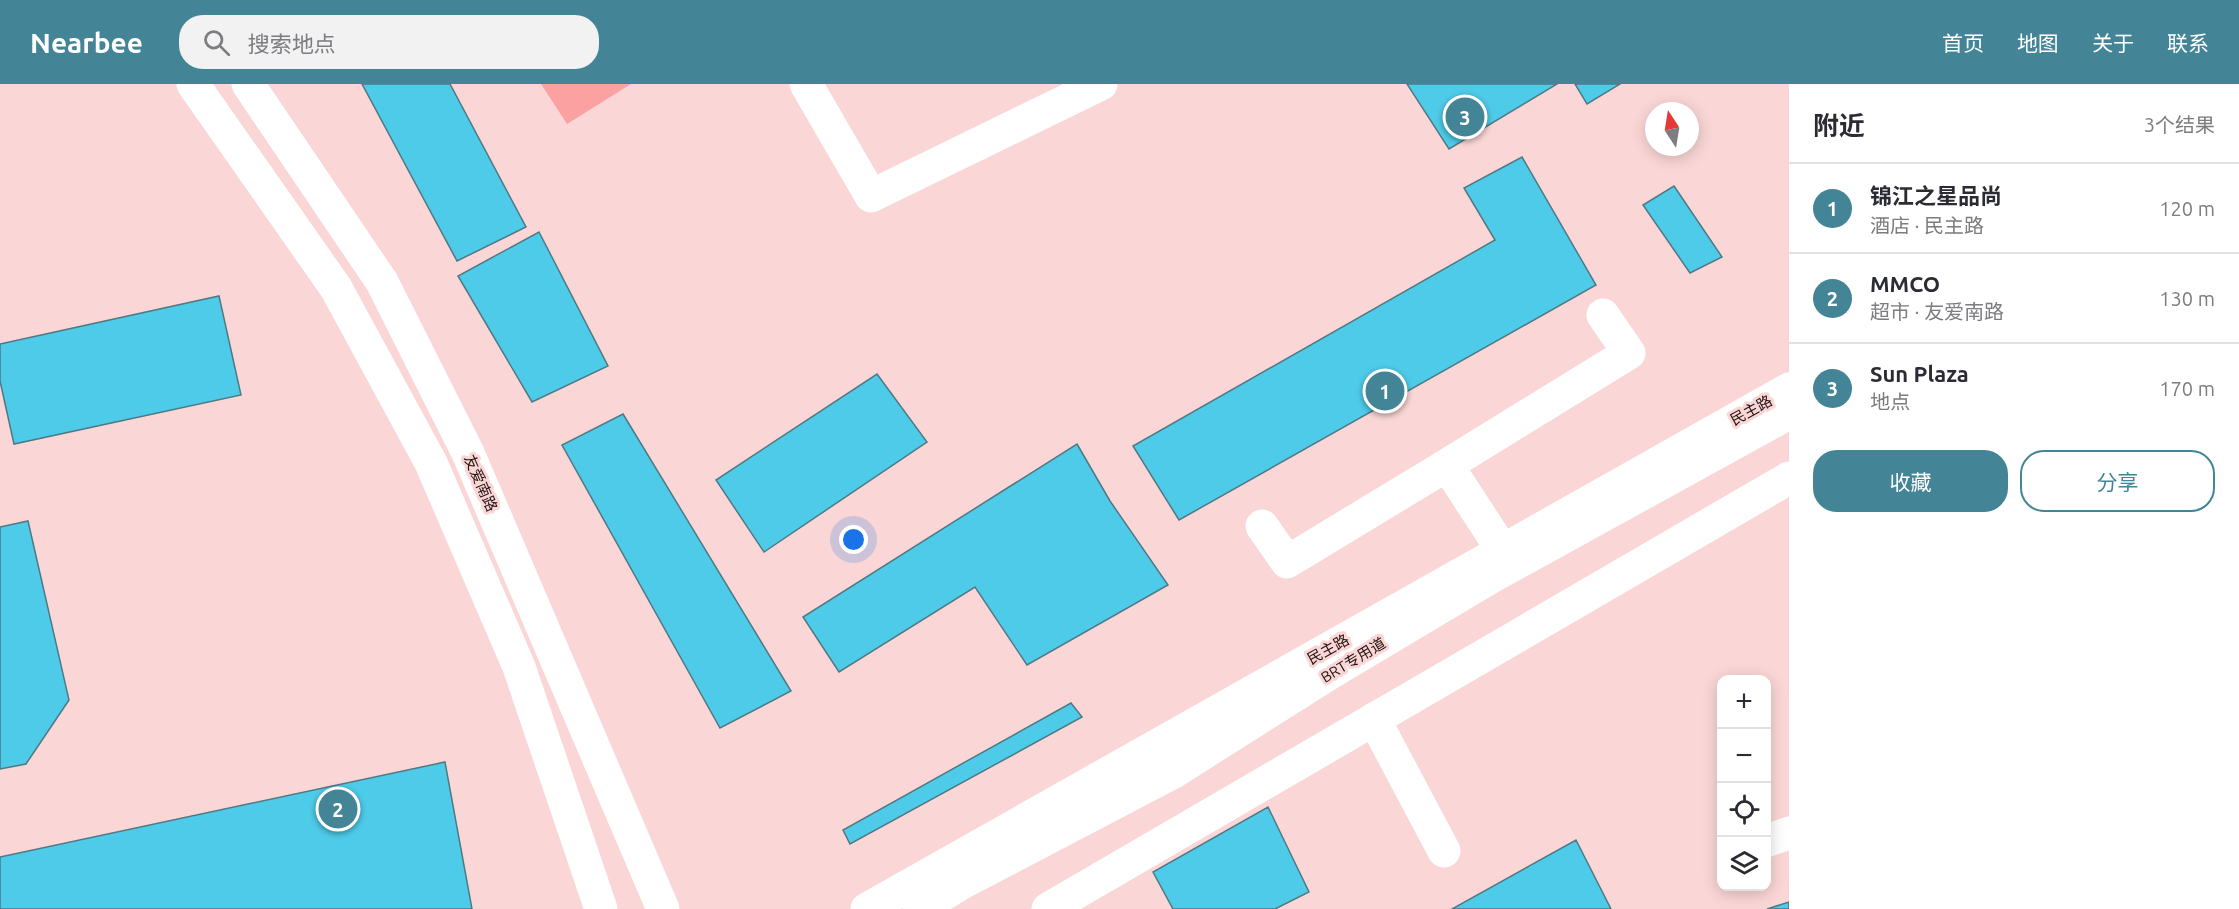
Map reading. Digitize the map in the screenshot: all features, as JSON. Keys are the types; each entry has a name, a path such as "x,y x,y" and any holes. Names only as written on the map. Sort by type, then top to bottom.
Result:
{"main road":[{"path":"193,84 336,288 431,463 519,667 601,909"},
{"name":"友爱南路","path":"248,84 381,282 457,431 559,663 663,909"},
{"path":"806,84 872,196 1101,84"},
{"path":"1262,526 1287,562 1629,353 1603,315"},
{"name":"民主路","path":"867,909 1789,389"},
{"name":"BRT专用道","path":"919,909 962,883 1172,773 1330,673 1491,576 1789,413"},
{"name":"BRT专用道","path":"954,909 1004,880 1201,778 1425,639 1789,432"},
{"path":"1447,465 1503,550"},
{"path":"1048,909 1789,478"},
{"path":"1374,719 1444,850"},
{"path":"1771,840 1789,833"}],"shaded area":[{"path":"541,84 631,84 567,124"}],"building":[{"path":"362,84 450,84 526,227 457,261"},
{"path":"1407,84 1557,84 1449,149"},
{"path":"1575,84 1620,84 1587,104"},
{"path":"1522,157 1596,285 1179,520 1133,446 1495,240 1464,188"},
{"path":"1674,186 1722,257 1690,273 1643,205"},
{"path":"539,232 608,366 532,402 458,276"},
{"path":"219,296 241,395 14,444 0,381 0,344"},
{"path":"877,374 927,442 764,552 716,480"},
{"path":"623,414 791,691 720,728 562,445"},
{"path":"1077,444 1110,501 1168,585 1027,665 975,587 839,672 803,617"},
{"path":"28,521 69,700 26,764 0,769 0,527"},
{"path":"1071,703 1082,717 850,844 843,830"},
{"path":"445,762 472,909 0,909 0,857"},
{"path":"1268,807 1309,892 1275,909 1173,909 1153,872"},
{"path":"1576,840 1611,909 1452,909"},
{"path":"1789,902 1789,909 1767,909"}],"place":[{"name":"Sun Plaza","path":"1465,117"},
{"name":"锦江之星品尚","path":"1385,391"},
{"name":"MMCO","path":"338,809"}]}
